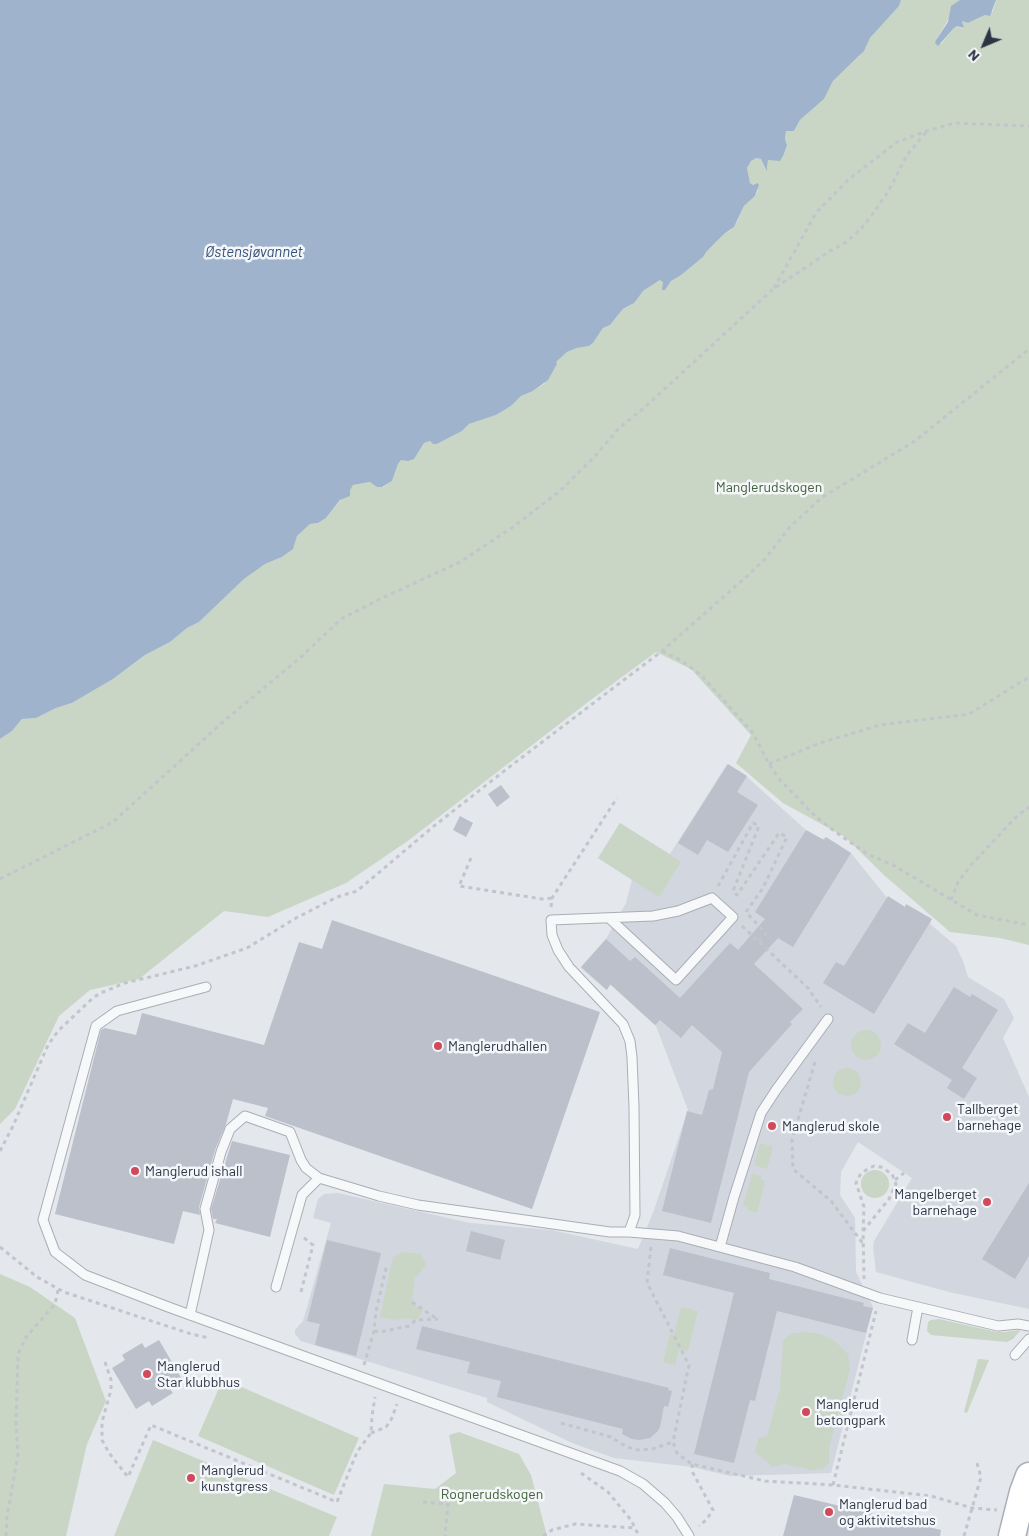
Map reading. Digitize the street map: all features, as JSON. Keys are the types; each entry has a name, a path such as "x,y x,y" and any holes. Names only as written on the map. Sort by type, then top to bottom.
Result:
{"street":[{"path":"1012,1536 1029,1476"}],"lane":[{"path":"609,918 676,980 733,917 712,898 678,911 653,916 551,920 552,935 558,950 569,967 623,1024 630,1041 633,1087 635,1215 629,1232"},
{"path":"206,986 117,1011 96,1026 44,1220 55,1252 85,1275 400,1392 620,1471 643,1484 665,1503 689,1536"},
{"path":"720,1247 761,1113 828,1019"},
{"path":"190,1315 209,1230 205,1209 221,1152 230,1129 245,1116 290,1132 306,1168 319,1178 379,1196 418,1205 610,1232 678,1236 795,1267 880,1298 998,1326 1018,1324 1029,1326"},
{"path":"276,1287 302,1195 319,1178"},
{"path":"912,1340 918,1307"},
{"path":"1015,1355 1029,1339"}],"path":[{"path":"772,290 816,213 848,180 897,142 954,123 1029,126"},
{"path":"0,879 113,822 224,721 300,658 341,619 380,598 460,562 513,527 560,491 597,454 619,428 645,407 772,290 845,243 860,230 888,192 907,155 927,131"},
{"path":"248,948 296,918 337,898 358,892 434,826 662,651 759,565 790,527 821,498 916,441 1029,349"},
{"path":"662,651 682,661 702,675 753,733 769,764 781,781 815,816 837,833 869,855 893,865 977,915 1029,925"},
{"path":"769,764 820,744 880,725 969,714 1029,677"},
{"path":"551,920 552,898 617,798"},
{"path":"952,900 958,882 972,864 1018,815 1029,807"},
{"path":"712,898 753,823 759,826 732,891 737,895 779,832 787,837 763,888 746,912 766,934 760,941"},
{"path":"471,858 459,886 552,898"},
{"path":"733,917 808,988 828,1019"},
{"path":"817,1056 792,1140 793,1169 831,1201 864,1245"},
{"path":"864,1230 890,1199 896,1184 887,1170 881,1167 874,1166 860,1174 856,1183 864,1207 864,1230 864,1292"},
{"path":"895,1180 904,1173"},
{"path":"293,1228 313,1246 301,1292"},
{"path":"653,1234 647,1283 688,1365 673,1442 677,1453 692,1464 765,1480 931,1496 972,1508 1004,1511"},
{"path":"0,1247 37,1277 58,1290 191,1334 214,1339"},
{"path":"363,1366 374,1331 376,1311 387,1264"},
{"path":"6,1536 7,1516 18,1455 16,1425 18,1354 26,1337 55,1304 58,1290"},
{"path":"833,1486 880,1298"},
{"path":"374,1331 380,1332 408,1326 416,1320 438,1319 412,1302"},
{"path":"105,1362 111,1380 111,1390 102,1422 102,1440 109,1453 128,1477 151,1425 337,1502 357,1452 371,1433 374,1406 380,1384"},
{"path":"371,1433 386,1427 391,1420 400,1392"},
{"path":"561,1423 611,1437 627,1447 638,1450 652,1449 673,1442"},
{"path":"964,1536 981,1477 976,1460"},
{"path":"692,1464 693,1473 713,1510 706,1520 696,1528"},
{"path":"578,1471 608,1492 636,1528 639,1536"},
{"path":"423,1502 448,1504 445,1536"},
{"path":"543,1536 552,1530 575,1524 636,1528"}],"shaded area":[{"name":"Manglerud skole","path":"727,764 747,777 806,830 822,840 825,837 851,853 888,899 904,909 906,906 931,922 930,924 956,946 968,977 1004,999 1014,1018 1003,1038 1029,1097 1029,1309 949,1292 876,1272 874,1241 912,1178 858,1142 841,1172 840,1195 855,1218 856,1272 873,1307 831,1473 730,1476 692,1467 614,1458 572,1443 487,1402 487,1398 301,1341 295,1334 295,1330 303,1321 331,1223 313,1218 318,1199 324,1194 338,1193 470,1223 551,1230 638,1249 654,1210 688,1110 656,1026 611,985 606,990 581,968 606,939 626,903 632,880 598,858 620,823 670,854"}],"green space":[{"name":"Manglerudskogen","path":"901,0 960,0 936,40 941,44 957,26 964,29 962,21 968,23 993,11 996,0 1029,0 1029,945 1000,938 950,932 885,876 845,837 783,803 736,763 751,735 691,669 656,652 409,840 346,883 268,917 224,911 139,979 90,990 59,1016 15,1109 0,1124 0,739 12,731 22,719 36,718 56,708 72,703 113,679 145,655 170,642 187,628 199,622 244,579 265,564 282,557 292,549 297,536 310,524 318,523 326,518 353,485 371,482 377,487 383,487 392,481 401,459 417,454 424,443 430,441 437,444 462,431 469,424 496,415 511,406 521,396 544,384 555,367 556,362 567,352 589,346 593,343 603,328 610,325 623,309 631,305 643,291 660,280 667,287 671,281 703,257 724,234 731,230 744,206 755,196 758,191 755,183 753,185 750,183 747,170 751,161 755,158 761,159 768,169 768,160 784,154 787,145 785,139 786,131 794,131 800,120 824,99 833,81 859,56 870,38 899,6"},
{"path":"620,823 681,862 659,897 598,858"},
{"path":"866,1030 877,1034 881,1045 877,1056 866,1060 855,1056 851,1045 855,1034"},
{"path":"847,1068 857,1072 861,1082 857,1092 847,1096 837,1092 833,1082 837,1072"},
{"path":"760,1143 773,1147 767,1169 754,1165"},
{"path":"875,1170 885,1174 889,1184 885,1194 875,1198 865,1194 861,1184 865,1174"},
{"path":"752,1174 762,1176 761,1180 765,1181 757,1213 747,1210 748,1207 743,1206"},
{"path":"403,1252 421,1254 426,1265 415,1278 412,1303 423,1311 416,1320 404,1318 396,1320 380,1317 393,1258"},
{"path":"0,1274 30,1287 75,1318 106,1401 87,1444 66,1536 0,1536"},
{"path":"681,1307 698,1311 688,1351 679,1349 675,1365 663,1362 670,1334 674,1335"},
{"path":"939,1319 997,1332 1020,1331 1013,1339 1007,1342 931,1335 927,1331 928,1322"},
{"name":"Manglerud betongpark","path":"804,1332 821,1334 836,1342 848,1354 850,1369 829,1448 829,1463 823,1469 812,1470 784,1464 773,1467 755,1452 759,1438 767,1436 780,1389 783,1341 790,1334"},
{"path":"978,1359 989,1360 967,1413 964,1412"},
{"path":"223,1379 359,1438 334,1495 198,1436"},
{"name":"Rognerudskogen","path":"459,1432 519,1454 531,1475 547,1536 371,1536 384,1484 435,1489 456,1473 449,1435"},
{"name":"Manglerud kunstgress","path":"153,1440 337,1517 329,1536 114,1536"}],"water":[{"name":"Østensjøvannet","path":"0,0 901,0 899,6 870,38 864,51 833,81 824,99 800,120 794,131 786,131 785,139 787,145 780,161 768,160 767,171 761,159 756,158 751,161 747,168 750,183 753,185 757,183 759,185 755,196 744,206 734,227 724,234 703,257 671,281 665,290 662,290 663,282 660,280 643,291 634,303 623,309 610,325 603,328 593,343 589,346 567,352 556,362 557,364 548,380 533,391 521,396 511,406 496,415 469,424 462,431 437,444 433,444 430,441 424,443 414,459 408,461 401,460 392,481 382,487 377,487 370,482 353,485 350,490 350,496 340,500 326,518 318,523 310,524 297,536 293,549 282,557 265,564 244,579 199,622 187,628 170,642 145,655 113,679 72,703 56,708 36,718 22,719 12,731 0,739"},
{"path":"960,0 996,0 990,16 985,15 968,23 962,21 964,28 957,26 954,28 938,46 935,43 948,22 951,6"}],"building":[{"path":"728,764 747,776 737,792 758,805 728,852 707,840 698,855 678,843"},
{"path":"501,785 510,797 497,807 488,794"},
{"path":"460,816 473,823 466,837 453,830"},
{"path":"806,830 824,840 826,837 851,853 793,947 778,938 754,964 803,1009 749,1072 711,1223 662,1211 687,1111 702,1115 709,1090 713,1089 722,1052 692,1025 681,1038 660,1020 655,1025 610,984 607,990 581,967 606,939 630,961 635,957 680,998 730,943 738,950 765,919 755,912"},
{"path":"888,896 905,907 906,904 932,919 874,1014 823,983 836,962 844,966"},
{"name":"Manglerudhallen","path":"332,920 600,1012 532,1209 265,1116 268,1108 233,1099 226,1124 215,1150 199,1207 200,1215 183,1211 174,1244 55,1214 101,1030 105,1028 136,1035 142,1013 264,1045 299,942 322,949"},
{"path":"954,987 970,997 972,994 998,1010 962,1068 977,1078 964,1099 947,1088 952,1080 894,1044 908,1023 925,1033"},
{"path":"232,1141 290,1155 270,1237 215,1223 217,1219 213,1219 211,1209"},
{"path":"1029,1183 1029,1256 1015,1279 982,1259"},
{"path":"471,1231 505,1240 500,1260 466,1251"},
{"path":"327,1240 381,1253 356,1356 315,1345 320,1324 307,1321"},
{"path":"670,1248 770,1273 769,1279 864,1303 863,1306 873,1308 866,1333 777,1311 755,1401 750,1400 734,1463 694,1454 734,1293 663,1275"},
{"path":"422,1326 669,1388 668,1390 672,1391 668,1407 664,1406 660,1427 657,1432 650,1438 640,1440 632,1439 622,1434 623,1429 497,1397 501,1381 467,1373 470,1362 416,1349"},
{"name":"Manglerud Star klubbhus","path":"159,1340 183,1381 170,1389 173,1393 152,1406 149,1401 136,1409 112,1368 125,1360 122,1355 142,1343 145,1348"},
{"name":"Manglerud bad og aktivitetshus","path":"794,1495 941,1530 940,1536 783,1536"}],"place":[{"name":"Manglerudhallen","path":"438,1046"},
{"name":"Tallberget barnehage","path":"947,1117"},
{"name":"Manglerud skole","path":"772,1126"},
{"name":"Manglerud ishall","path":"135,1171"},
{"name":"Mangelberget barnehage","path":"987,1202"},
{"name":"Manglerud Star klubbhus","path":"147,1374"},
{"name":"Manglerud betongpark","path":"806,1412"},
{"name":"Manglerud kunstgress","path":"191,1478"},
{"name":"Manglerud bad og aktivitetshus","path":"829,1512"}]}
